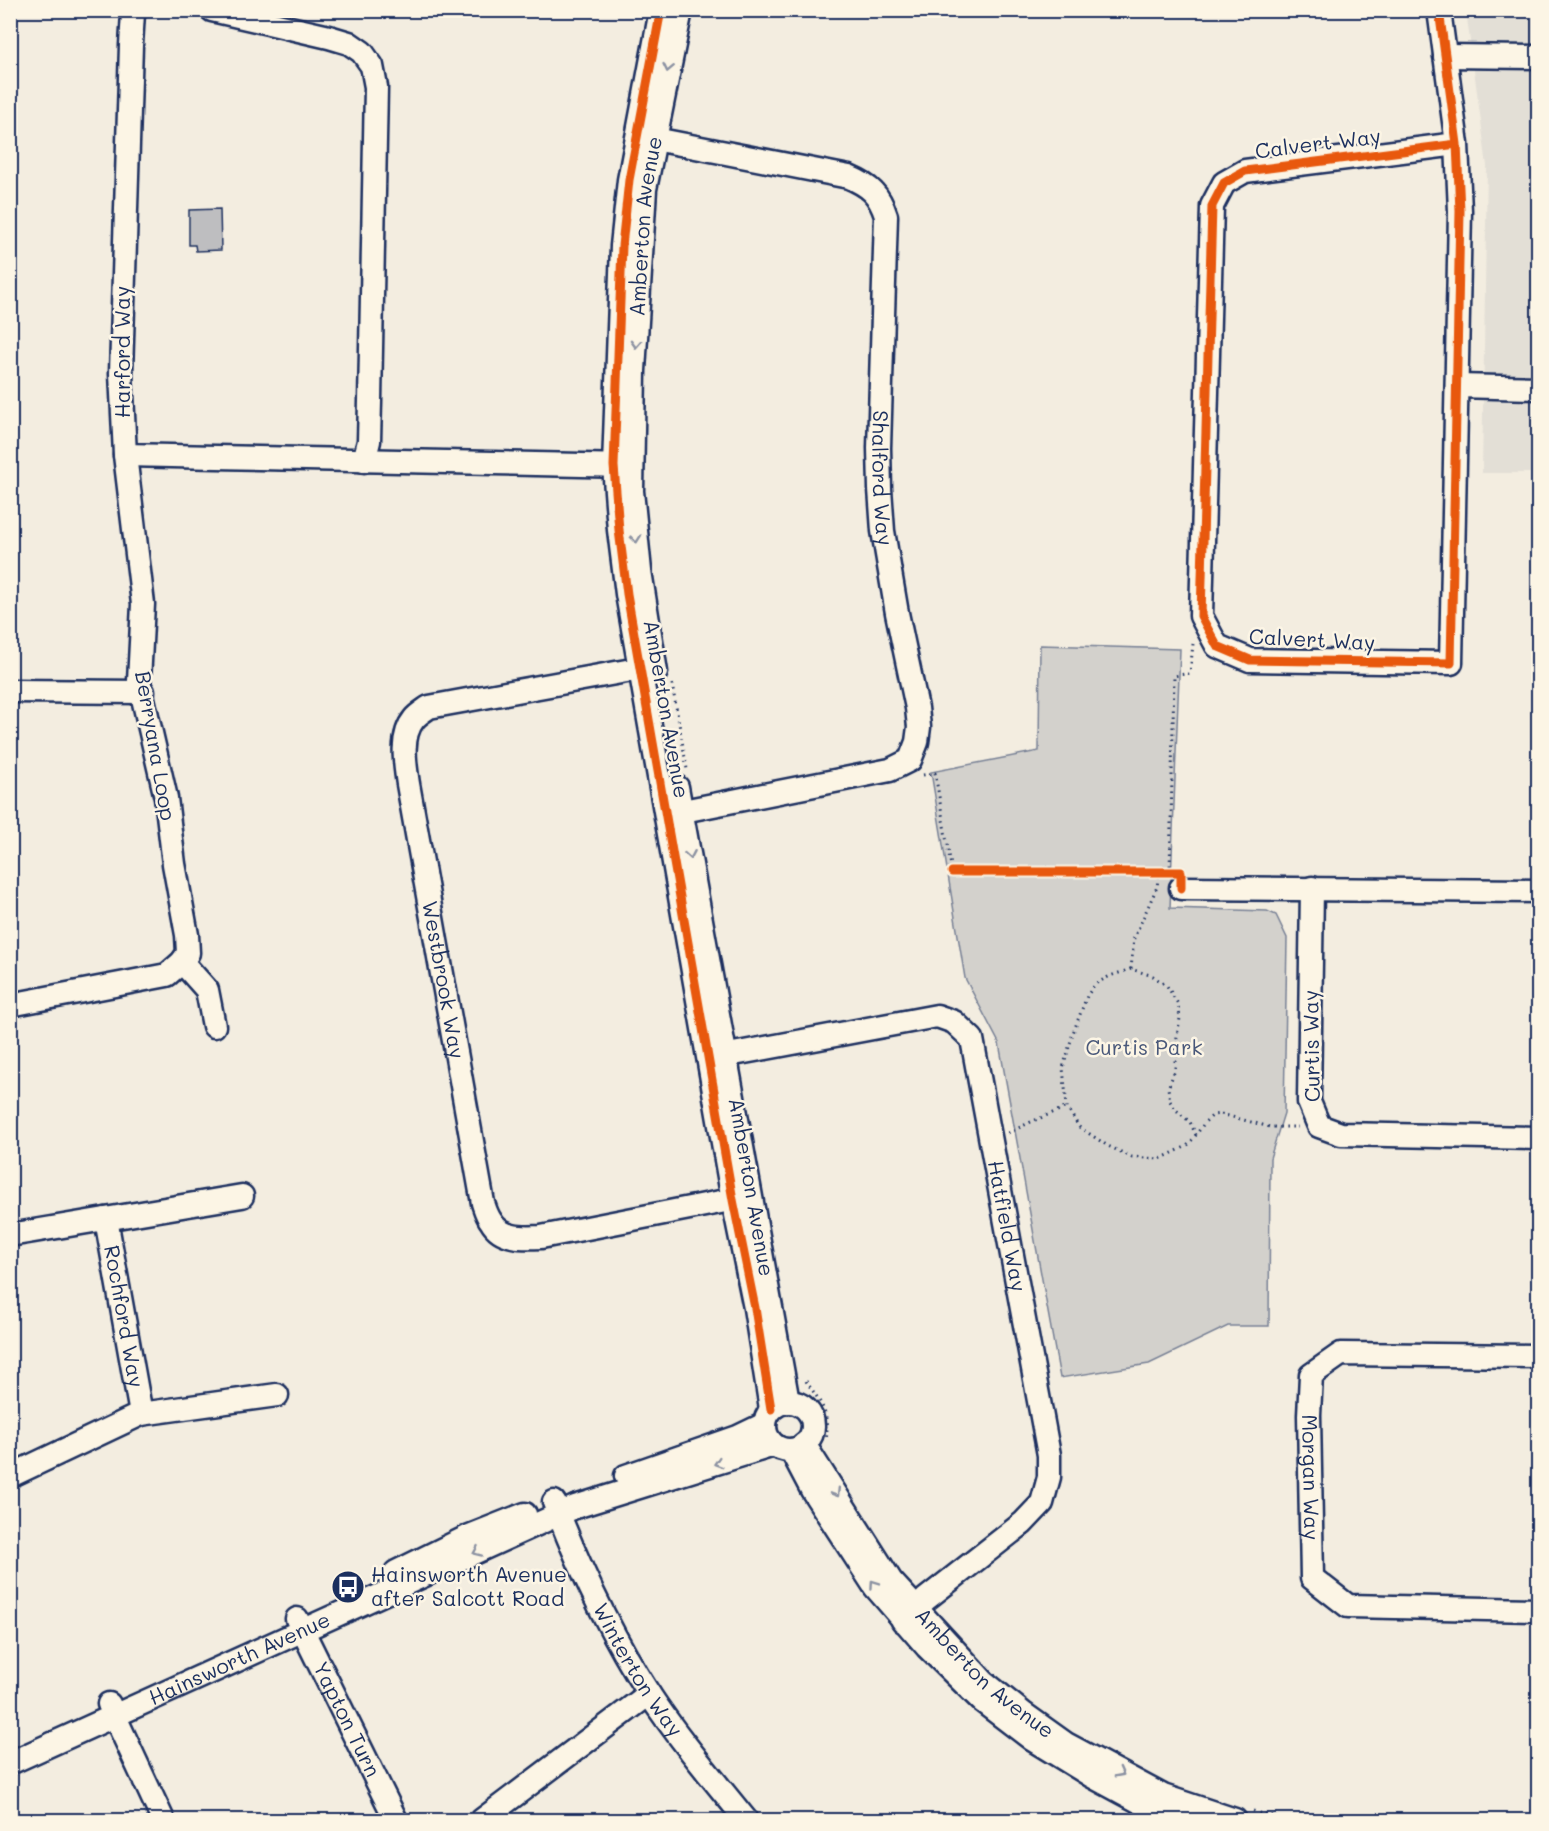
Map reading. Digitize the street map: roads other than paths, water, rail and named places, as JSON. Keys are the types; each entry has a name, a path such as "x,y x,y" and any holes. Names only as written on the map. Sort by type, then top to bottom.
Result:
{"street":[{"path":"212,10 349,43 362,52 372,66 376,87 370,401 369,441 364,461"},
{"name":"Amberton Avenue","path":"661,10 646,135 634,371 623,466 632,491 636,537 674,812 742,1198 775,1412"},
{"name":"Amberton Avenue","path":"646,135 681,10"},
{"name":"Calvert Way","path":"1439,10 1457,144 1460,211 1451,663 1250,660 1217,646 1201,616 1212,206 1224,183 1245,171 1457,144"},
{"name":"Harford Way","path":"125,455 120,374 134,12"},
{"path":"1445,56 1539,57"},
{"name":"Shalford Way","path":"646,135 849,177 868,188 882,202 886,216 879,448 880,489 893,590 919,727 917,742 910,759 890,770 674,812"},
{"path":"1457,386 1539,388"},
{"path":"125,455 623,466"},
{"name":"Berryana Loop","path":"125,455 143,604 139,681 166,798 174,864 187,935 188,953 182,962"},
{"name":"Westbrook Way","path":"655,672 429,706 413,719 406,739 404,758 408,784 483,1203 491,1223 505,1234 523,1238 541,1237 742,1198"},
{"path":"10,691 143,692"},
{"path":"1176,880 1312,888 1539,891"},
{"name":"Curtis Way","path":"1312,888 1309,1102 1319,1126 1341,1134 1539,1138"},
{"path":"10,1005 167,975 182,962 207,990 214,1026"},
{"name":"Hatfield Way","path":"717,1057 937,1016 954,1022 972,1039 1049,1455 1049,1477 1042,1503 1023,1523 910,1615"},
{"name":"Rochford Way","path":"10,1235 242,1196"},
{"name":"Rochford Way","path":"106,1219 141,1414"},
{"name":"Morgan Way","path":"1539,1356 1341,1354 1311,1375 1308,1415 1312,1578 1348,1606 1539,1610"},
{"name":"Rochford Way","path":"10,1476 141,1414 277,1395"},
{"path":"802,1406 811,1417 812,1431 790,1446 765,1432 775,1412 802,1406"},
{"name":"Hainsworth Avenue","path":"10,1763 112,1710 300,1625 467,1538 556,1508 738,1437 775,1412"},
{"name":"Amberton Avenue","path":"790,1446 812,1490 875,1587 910,1615 927,1647 982,1701 1033,1740 1090,1775 1183,1821"},
{"name":"Hainsworth Avenue","path":"556,1508 586,1504 790,1446"},
{"name":"Winterton Way","path":"556,1508 611,1630 649,1694 746,1821"},
{"name":"Yapton Turn","path":"300,1625 396,1821"},
{"path":"482,1821 649,1694"},
{"path":"112,1710 163,1821"},
{"name":"Hainsworth Avenue","path":"10,1749 112,1710"},
{"name":"Amberton Avenue","path":"1158,1809 1244,1816"}],"place":[{"name":"Hainsworth Avenue after Salcott Road","path":"348,1587"}],"park label":[{"name":"Curtis Park","path":"1144,1048"}]}
